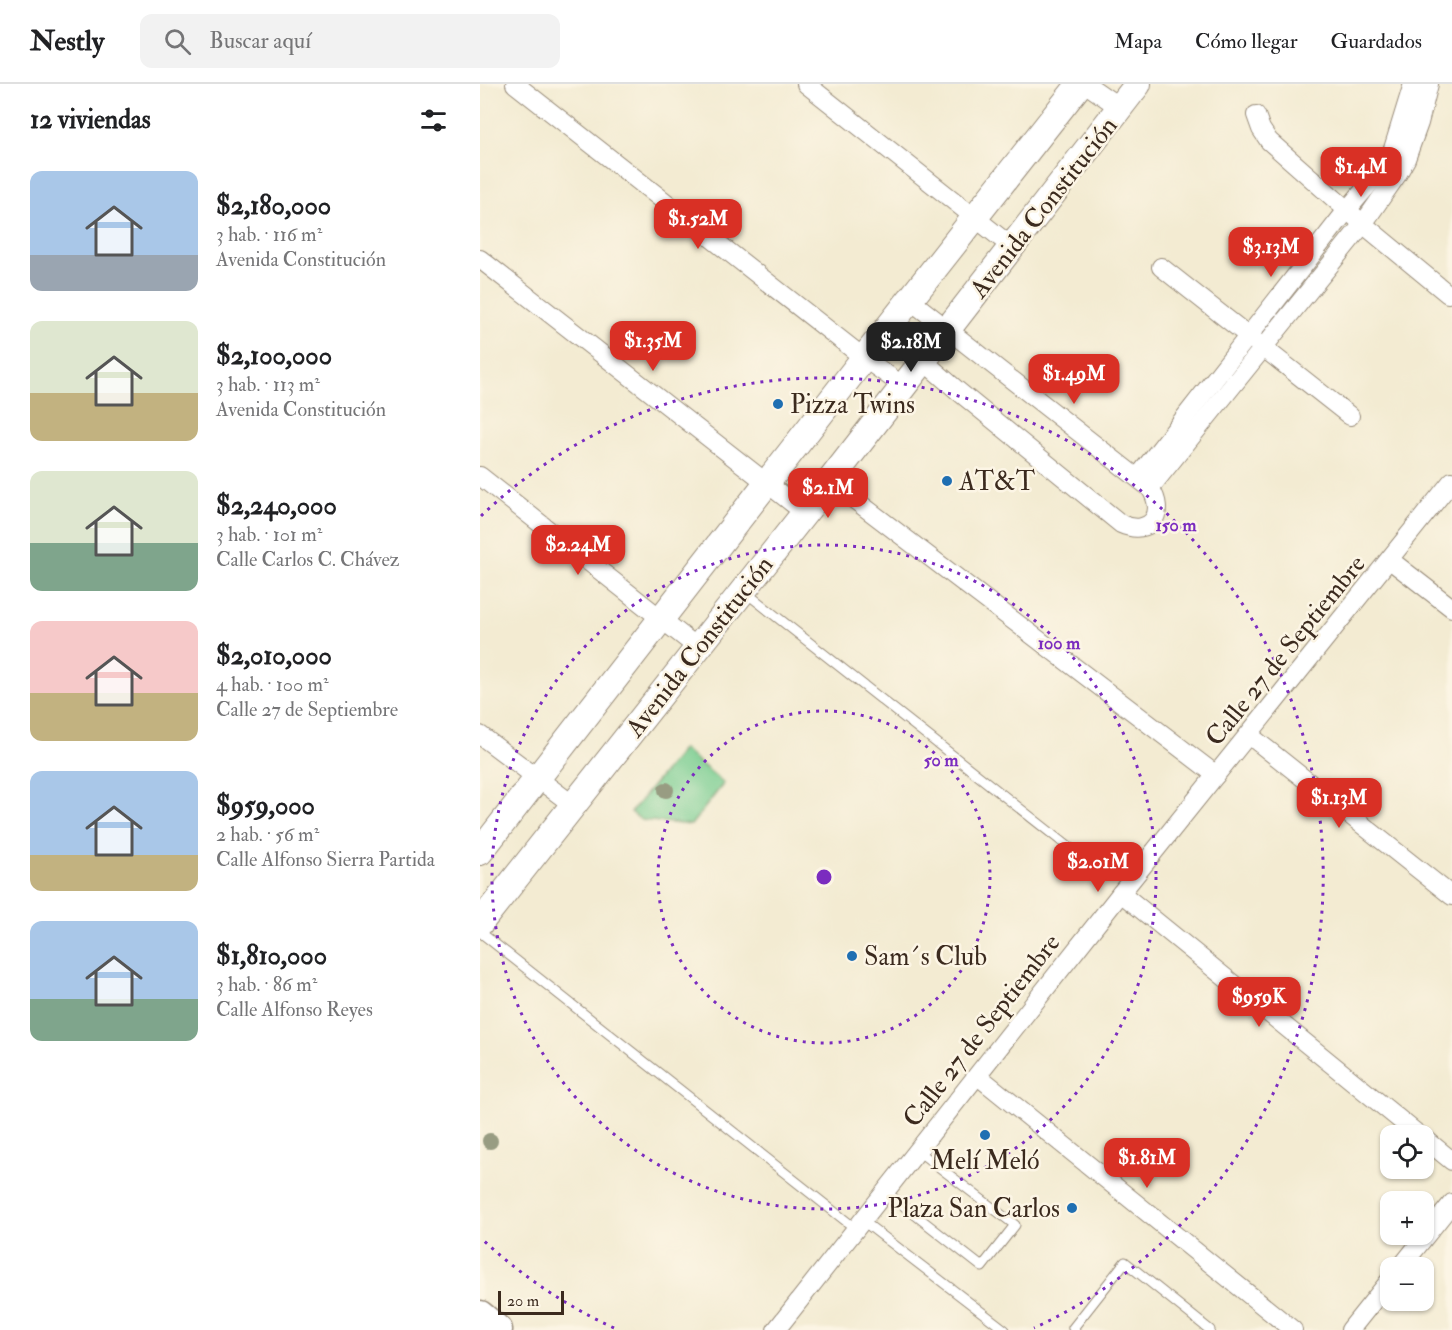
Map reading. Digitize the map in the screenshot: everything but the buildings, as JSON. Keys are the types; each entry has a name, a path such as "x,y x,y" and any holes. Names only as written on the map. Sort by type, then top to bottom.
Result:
{"main road":[{"path":"480,1315 498,1330"}],"street":[{"path":"515,84 864,358 903,386"},
{"path":"806,84 1012,247"},
{"name":"Avenida Constitución","path":"480,852 1080,84"},
{"path":"1086,84 1119,107"},
{"name":"Avenida Constitución","path":"480,923 744,591 1137,84"},
{"path":"1186,430 1249,336 1347,210 1382,169 1393,149 1413,84"},
{"path":"1144,482 1186,430 1263,348 1363,224 1406,159 1429,84"},
{"path":"1256,115 1269,141 1363,224 1448,294"},
{"path":"480,259 805,513"},
{"path":"1161,267 1350,416"},
{"path":"887,329 1121,524 1131,529 1139,529 1152,522 1158,511 1157,501 1144,482 910,300"},
{"path":"480,476 698,648"},
{"path":"830,481 1216,775"},
{"name":"Calle 27 de Septiembre","path":"776,1330 1121,892 1452,481"},
{"path":"1390,560 1452,608"},
{"path":"480,735 573,806"},
{"path":"1249,735 1452,896"},
{"path":"1121,892 1407,1125"},
{"path":"978,1076 1293,1330"},
{"path":"1434,1147 1452,1161"},
{"path":"1409,1257 1452,1203"},
{"path":"1350,1330 1380,1292"}],"lane":[{"path":"744,591 1084,859"},
{"path":"480,932 860,1225 1005,1330"},
{"path":"886,1192 982,1267 1002,1242 1015,1225 918,1151"},
{"path":"1075,1330 1073,1328 1125,1262 1210,1330"}],"green space":[{"path":"683,749 724,783 691,825 641,820 631,812"}],"place":[{"name":"Pizza Twins","path":"778,404"},
{"name":"AT&T","path":"947,481"},
{"name":"Sam´s Club","path":"852,956"},
{"name":"Melí Meló","path":"985,1135"},
{"name":"Plaza San Carlos","path":"1072,1208"}]}
